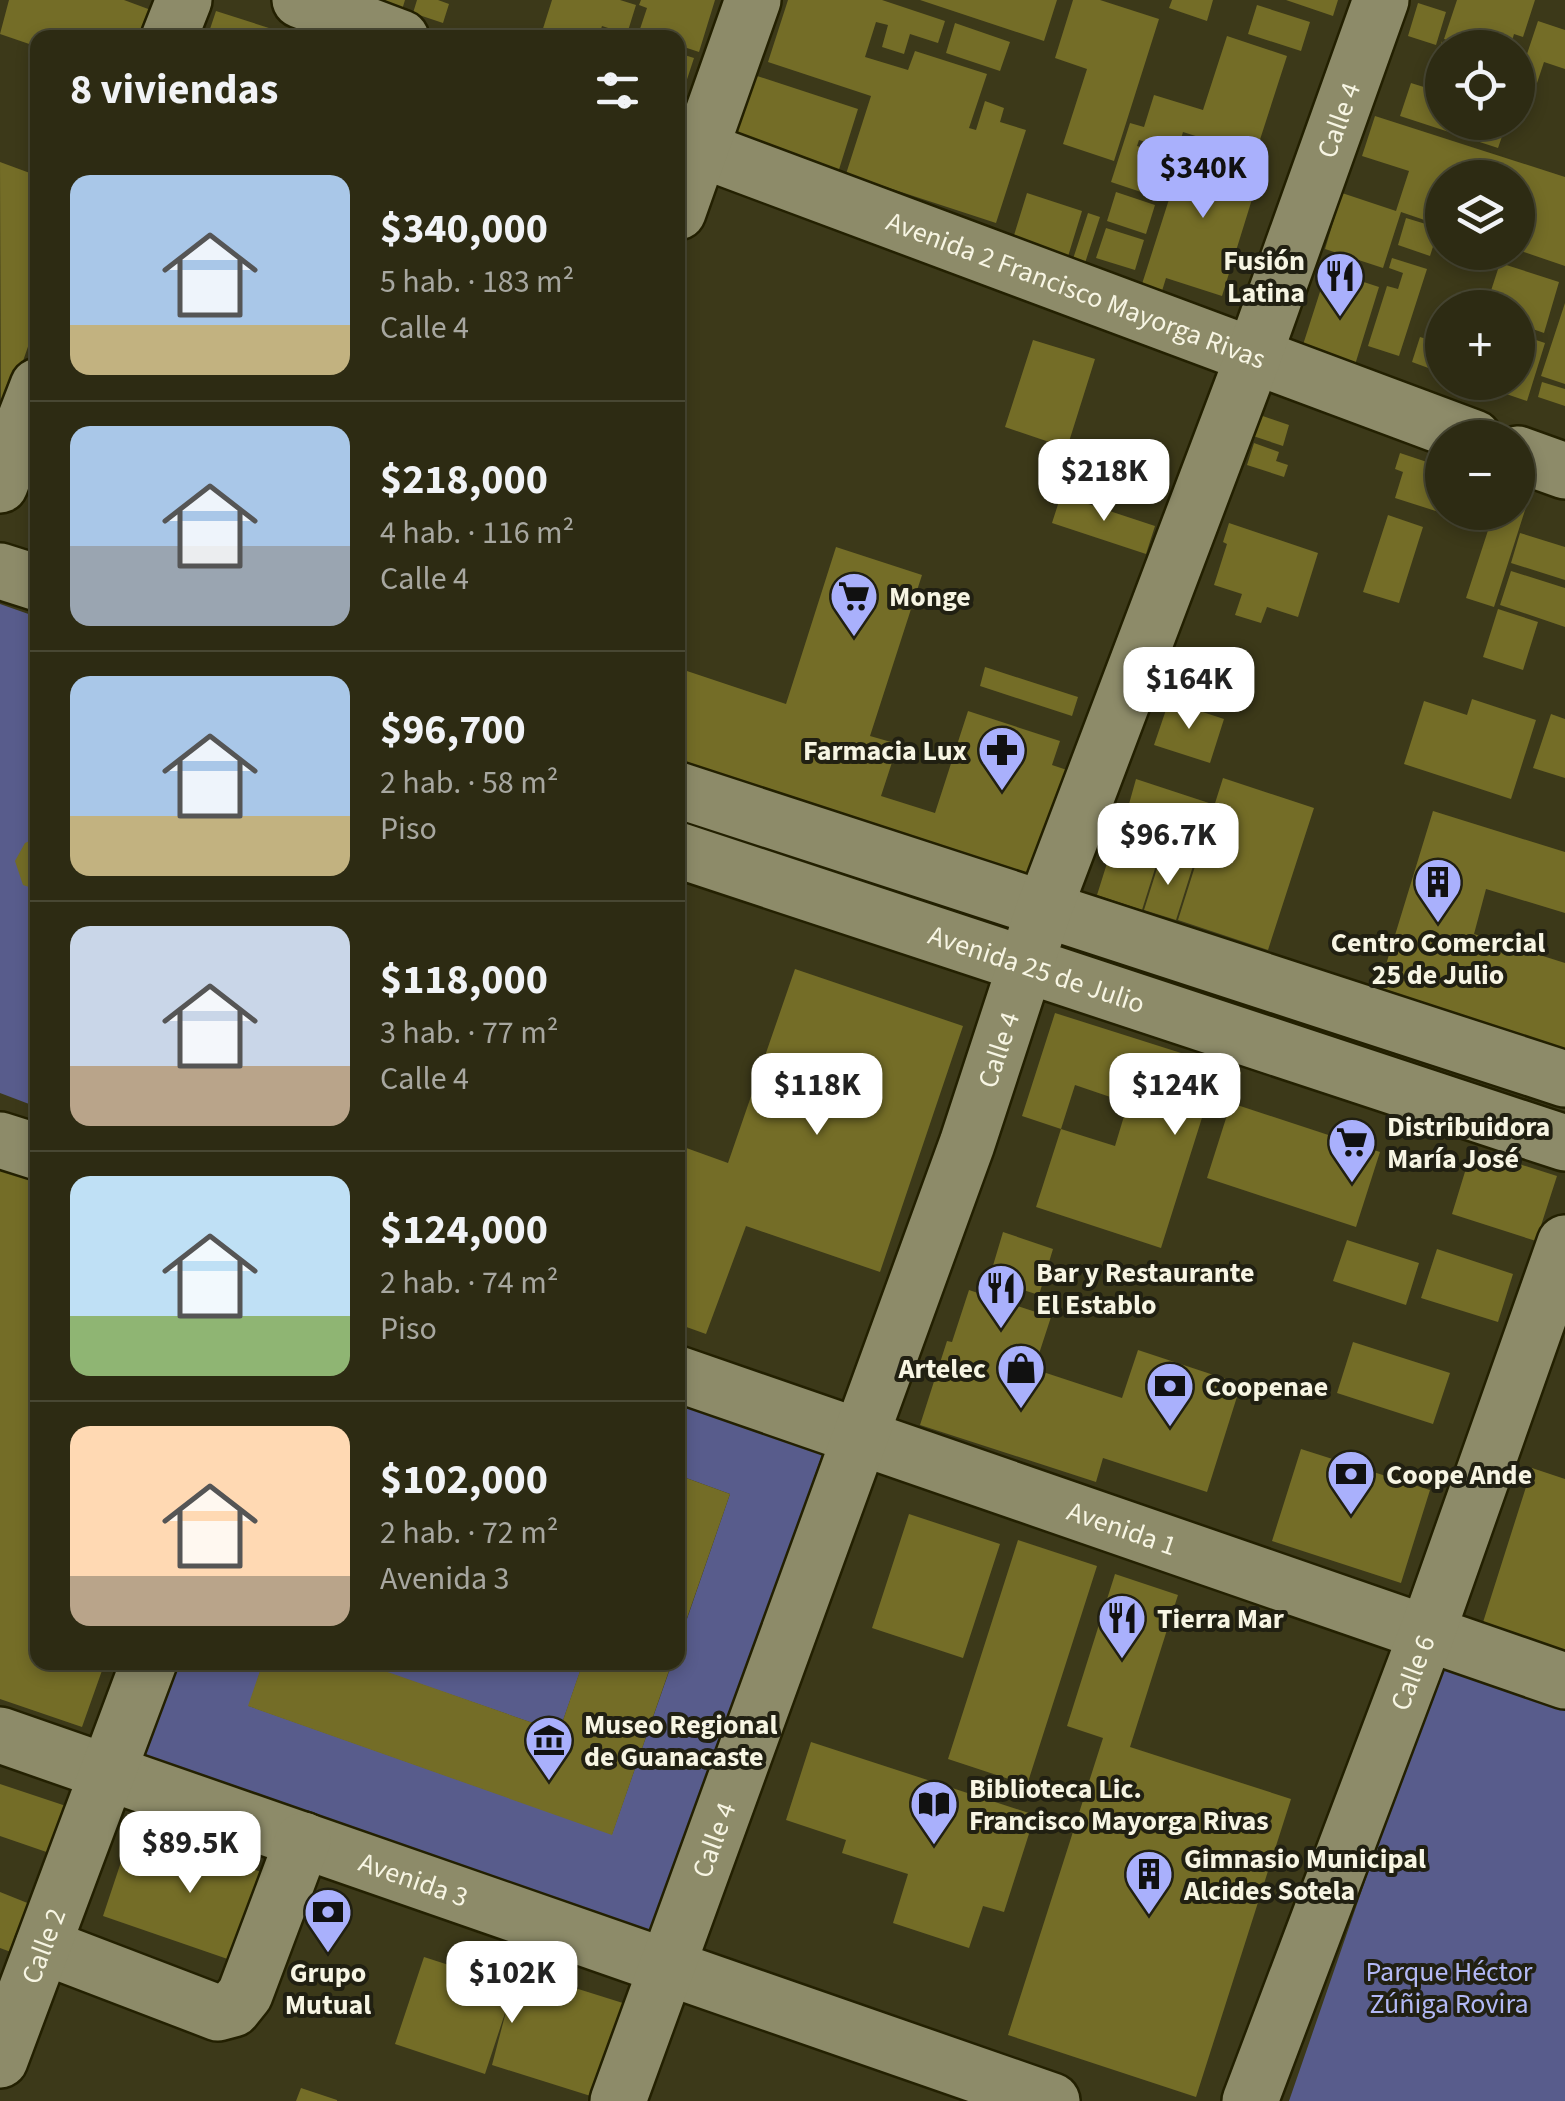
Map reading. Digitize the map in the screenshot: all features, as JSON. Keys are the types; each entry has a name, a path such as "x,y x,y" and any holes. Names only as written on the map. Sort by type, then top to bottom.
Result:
{"street":[{"path":"173,30 184,0"},
{"path":"300,0 380,30"},
{"path":"689,145 753,0"},
{"name":"Calle 4","path":"618,2101 967,1144 1024,965 1254,355 1381,0"},
{"name":"Avenida 2 Francisco Mayorga Rivas","path":"689,145 1426,420"},
{"path":"0,485 30,407"},
{"path":"1535,460 1565,471"},
{"path":"0,571 30,580"},
{"path":"685,792 1565,1079"},
{"name":"Avenida 25 de Julio","path":"685,852 1565,1142"},
{"path":"0,1140 30,1149"},
{"name":"Calle 6","path":"1250,2101 1427,1633 1565,1242"},
{"name":"Avenida 1","path":"685,1376 1565,1681"},
{"name":"Calle 2","path":"0,2060 147,1670"},
{"name":"Avenida 3","path":"0,1735 1052,2101"},
{"path":"43,1946 218,2012 233,2009 245,1994 304,1840"}],"green space":[{"path":"0,604 30,615 30,1104 0,1093"},
{"path":"685,1400 824,1449 655,1937 140,1766 175,1670 261,1670 249,1706 612,1834 670,1670 685,1670 685,1625 730,1494 685,1478"},
{"name":"Parque Héctor Zúñiga Rovira","path":"1440,1664 1565,1708 1565,2101 1289,2101"},
{"path":"379,1670 581,1670 559,1732"}],"building":[{"path":"9,0 124,0 159,13 153,30 30,30 30,44 0,34"},
{"path":"365,0 405,0 401,13"},
{"path":"417,0 449,4 443,23 413,13"},
{"path":"552,0 620,0 636,5 628,30 602,26 601,30 543,30"},
{"path":"641,0 715,0 699,52 685,47 685,30 640,30 647,8 639,5"},
{"path":"788,0 882,0 945,21 938,43 910,34 904,54 882,47 888,25 876,22 865,57 908,70 915,51 987,74 969,128 976,130 985,101 1004,108 1000,122 1026,130 996,223 846,174 871,96 768,62"},
{"path":"920,0 1057,0 1044,41"},
{"path":"1073,0 1100,0 1159,19 1114,161 1063,144 1087,69 1055,58"},
{"path":"1172,0 1213,0 1207,21 1169,8"},
{"path":"1286,0 1338,0 1333,16"},
{"path":"1457,0 1535,0 1525,30 1447,30"},
{"path":"1418,3 1446,12 1441,30 1425,30 1425,41 1408,36"},
{"path":"1257,5 1310,22 1301,51 1248,34"},
{"path":"216,11 275,30 210,30"},
{"path":"1538,21 1565,30 1565,69 1544,62 1537,83 1535,82"},
{"path":"955,23 1010,42 1000,71 946,53"},
{"path":"1227,36 1287,56 1255,155 1183,132 1177,152 1139,140 1137,146 1178,158 1165,200 1111,182 1130,123 1144,127 1154,95 1203,110"},
{"path":"685,55 694,58 685,86"},
{"path":"751,74 858,109 836,179 729,143"},
{"path":"1411,83 1425,87 1425,124 1400,116"},
{"path":"1375,116 1425,132 1425,140 1450,140 1512,160 1425,160 1425,220 1401,212 1383,268 1325,249 1342,193 1396,211 1409,171 1362,156"},
{"path":"1474,140 1501,140 1498,148"},
{"path":"1187,143 1262,167 1222,296 1166,278 1162,291 1142,284"},
{"path":"0,162 30,173 30,341 1,424"},
{"path":"1535,167 1565,177 1565,266 1535,256"},
{"path":"1116,192 1155,205 1146,234 1107,221"},
{"path":"1027,193 1082,211 1066,263 1011,245"},
{"path":"1088,213 1100,217 1085,263 1073,259"},
{"path":"1406,218 1425,224 1425,254 1398,245"},
{"path":"1106,228 1144,240 1135,270 1096,258"},
{"path":"1392,258 1427,270 1399,356 1368,346 1387,286 1398,289 1403,273 1389,268"},
{"name":"Fusión Latina","path":"1327,270 1379,287 1354,368 1301,351"},
{"path":"1498,270 1522,270 1559,282 1544,333 1535,330 1535,290 1491,290"},
{"path":"1565,303 1565,384 1541,376"},
{"path":"1420,337 1425,339 1425,367 1412,362"},
{"path":"1033,340 1095,359 1067,448 1005,427"},
{"path":"1535,340 1545,343 1535,375"},
{"path":"1542,382 1565,389 1565,406 1538,397"},
{"path":"1257,414 1289,425 1283,446 1250,435"},
{"path":"1254,443 1279,452 1276,461 1288,465 1284,477 1247,465"},
{"path":"1400,453 1425,461 1425,508 1395,498 1403,472 1395,469"},
{"path":"1061,495 1155,526 1146,554 1052,523"},
{"path":"1388,515 1423,527 1399,603 1363,592"},
{"path":"1229,523 1318,553 1298,617 1267,607 1261,623 1235,615 1242,594 1214,585"},
{"path":"1488,530 1519,530 1494,607 1466,598"},
{"path":"1520,533 1565,547 1565,580 1511,563"},
{"path":"836,547 922,575 870,736 898,744 881,796 935,813 968,711 1060,741 1052,765 1070,771 1036,878 685,764 685,670 786,704"},
{"path":"1511,571 1565,588 1565,627 1500,605"},
{"path":"1498,609 1538,622 1523,670 1483,657"},
{"path":"985,667 1078,697 1072,716 980,686"},
{"path":"1472,699 1536,720 1511,799 1404,764 1424,701 1467,715"},
{"path":"1169,701 1224,719 1210,763 1154,745"},
{"path":"1551,714 1565,719 1565,778 1533,768"},
{"path":"1223,778 1314,808 1268,950 1178,920"},
{"path":"1136,779 1212,804 1204,829 1129,804"},
{"name":"Centro Comercial 25 de Julio","path":"1433,811 1565,852 1565,913 1486,889 1474,934 1565,963 1565,1054 1377,994"},
{"path":"30,841 30,887 23,885 15,861"},
{"path":"1114,841 1159,856 1142,910 1097,895"},
{"path":"1161,856 1193,866 1176,920 1144,910"},
{"path":"795,969 963,1026 880,1272 746,1226 706,1334 685,1326 685,1148 728,1163"},
{"path":"1055,1013 1241,1072 1231,1103 1380,1152 1356,1227 1207,1178 1228,1112 1206,1105 1161,1248 1036,1207 1061,1129 1022,1116","holes":["1075,1085 1128,1103 1115,1146 1061,1129"]},
{"path":"1472,1149 1557,1176 1536,1241 1452,1214"},
{"path":"0,1166 30,1177 30,1670 102,1670 82,1727 0,1699"},
{"path":"1003,1232 1053,1249 1039,1295 989,1279"},
{"path":"1347,1240 1419,1263 1406,1305 1333,1281"},
{"path":"1437,1249 1513,1274 1498,1322 1421,1298"},
{"path":"969,1290 1051,1317 1034,1369 1122,1398 1138,1350 1241,1384 1207,1492 1103,1458 1096,1482 920,1425 947,1341 952,1342"},
{"path":"1353,1342 1450,1373 1433,1424 1337,1393"},
{"name":"Coope Ande","path":"1301,1449 1430,1490 1401,1583 1272,1541"},
{"path":"1532,1468 1565,1479 1565,1666 1478,1638"},
{"name":"Museo Regional de Guanacaste","path":"685,1478 730,1494 685,1624"},
{"path":"909,1514 1000,1544 963,1658 872,1628"},
{"path":"1018,1540 1097,1566 1027,1785 948,1759"},
{"name":"Gimnasio Municipal Alcides Sotela","path":"1115,1574 1178,1595 1130,1747 1291,1799 1196,2097 1008,2035 1103,1738 1067,1726"},
{"name":"Museo Regional de Guanacaste","path":"260,1670 382,1670 559,1732 580,1670 669,1670 612,1835 248,1706"},
{"name":"Biblioteca Lic. Francisco Mayorga Rivas","path":"811,1742 1035,1815 1004,1912 983,1906 969,1948 893,1923 908,1874 842,1853 846,1840 786,1820"},
{"path":"0,1784 78,1810 61,1857 0,1836"},
{"path":"133,1826 278,1878 245,1965 103,1916"},
{"path":"0,1892 45,1910 27,1958 0,1948"},
{"path":"424,1957 514,1986 521,1971 626,2004 597,2098 492,2065 508,2004 485,2074 395,2044"},
{"path":"301,2088 337,2100 337,2101 296,2101"}],"place":[{"name":"Fusión Latina","path":"1340,318"},
{"name":"Monge","path":"854,638"},
{"name":"Farmacia Lux","path":"1002,792"},
{"name":"Centro Comercial 25 de Julio","path":"1438,924"},
{"name":"Distribuidora María José","path":"1352,1184"},
{"name":"Bar y Restaurante El Establo","path":"1001,1330"},
{"name":"Artelec","path":"1021,1410"},
{"name":"Coopenae","path":"1170,1428"},
{"name":"Coope Ande","path":"1351,1516"},
{"name":"Tierra Mar","path":"1122,1660"},
{"name":"Museo Regional de Guanacaste","path":"549,1782"},
{"name":"Biblioteca Lic. Francisco Mayorga Rivas","path":"934,1846"},
{"name":"Gimnasio Municipal Alcides Sotela","path":"1149,1916"},
{"name":"Grupo Mutual","path":"328,1954"}]}
